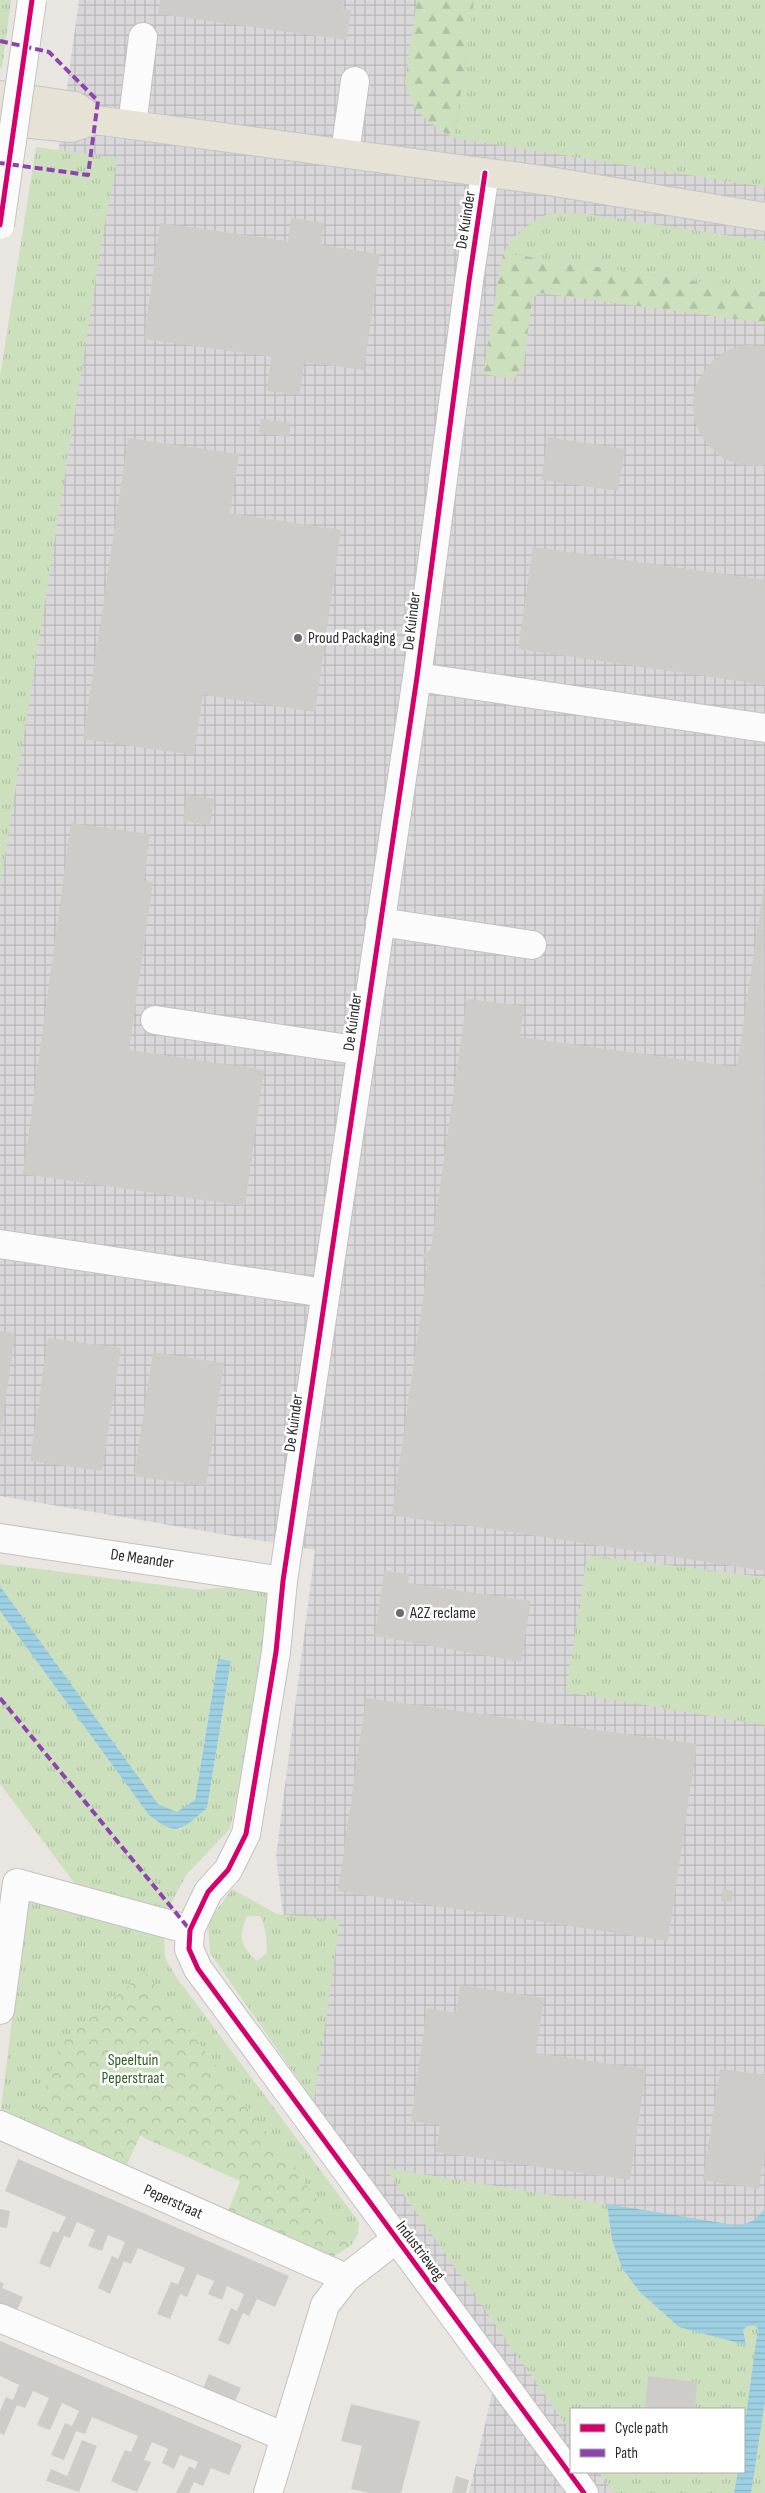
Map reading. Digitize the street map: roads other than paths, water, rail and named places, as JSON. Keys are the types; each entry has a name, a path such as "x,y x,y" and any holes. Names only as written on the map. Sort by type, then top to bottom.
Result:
{"main road":[{"name":"De Kuinder","path":"0,95 75,106 95,120"},
{"name":"De Kuinder","path":"0,121 71,128 95,120 486,172 765,217"}],"street":[{"path":"0,225 32,0"},
{"path":"132,125 143,37"},
{"path":"345,153 355,81"},
{"name":"De Kuinder","path":"228,1870 246,1834 276,1652 283,1582 417,677 469,281 486,172"},
{"path":"417,677 765,728"},
{"path":"380,922 532,945"},
{"path":"155,1020 362,1051"},
{"path":"0,1244 325,1292"},
{"name":"De Meander","path":"0,1538 283,1582"},
{"name":"Industrieweg","path":"228,1870 208,1892 190,1930 189,1949 198,1969 584,2493"},
{"path":"0,2010 17,1883 190,1930"},
{"name":"Peperstraat","path":"0,2125 346,2278"},
{"path":"268,2493 325,2305 346,2278 396,2239"},
{"path":"0,2318 285,2436"}],"water":[{"path":"0,1586 158,1804 177,1812 195,1800 218,1659 231,1661 207,1808 191,1822 179,1828 173,1828 158,1822 148,1814 0,1611"},
{"path":"607,2204 740,2226 754,2220 765,2209 765,2400 751,2493 734,2493 738,2473 745,2473 745,2424 758,2328 754,2325 747,2326 743,2330 746,2345 679,2327 640,2292 622,2268 612,2239"}],"place":[{"name":"Proud Packaging","path":"298,638"},
{"name":"A2Z reclame","path":"400,1613"}],"park label":[{"name":"Speeltuin Peperstraat","path":"133,2069"}]}
